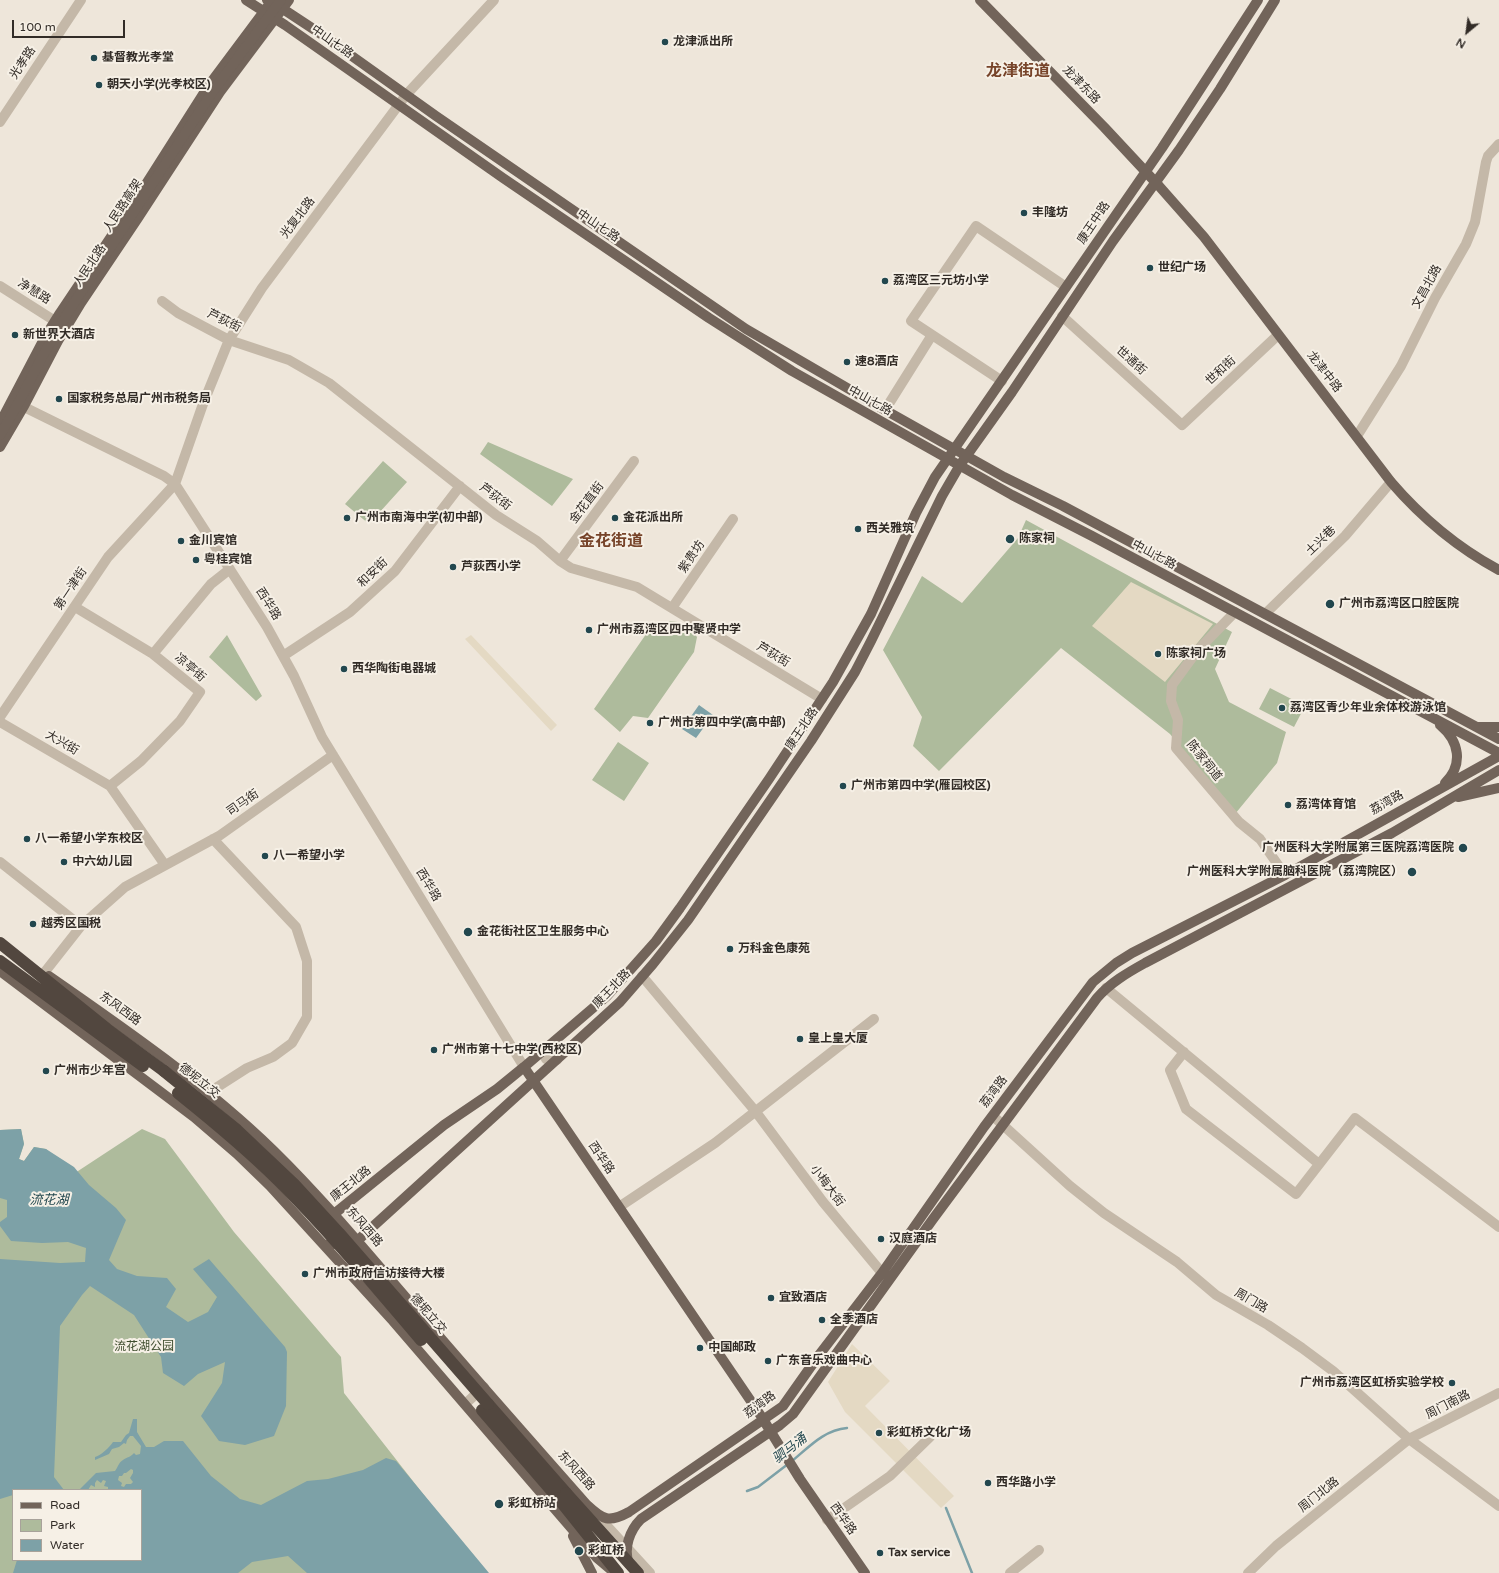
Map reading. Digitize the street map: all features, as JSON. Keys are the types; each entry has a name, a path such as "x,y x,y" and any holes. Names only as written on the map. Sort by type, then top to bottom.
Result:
{"highway":[{"name":"东风西路","path":"4,947 108,1029 162,1075"},
{"path":"0,961 162,1075"},
{"name":"德坭立交","path":"162,1075 244,1148 300,1202 545,1484 618,1573"},
{"name":"德坭立交","path":"162,1075 237,1130 294,1184 340,1233 551,1477 638,1573"}],"main road":[{"name":"中山七路","path":"246,0 275,18 503,178 732,333 824,390 1012,495 1499,752"},
{"path":"275,2 289,0"},
{"name":"龙津东路","path":"980,0 1094,117 1145,172"},
{"name":"康王中路","path":"948,458 1162,148 1258,0"},
{"path":"967,455 1012,392 1113,241 1179,150 1220,89 1275,0"},
{"name":"中山七路","path":"275,2 406,95 746,329 885,410 1018,484 1063,506 1499,739"},
{"name":"人民北路","path":"0,423 55,321 141,192 209,85 264,11 275,2"},
{"name":"人民北路","path":"0,447 24,406 58,341 82,302 220,92 275,18 275,2"},
{"name":"人民路高架","path":"0,435 43,355 70,309 213,91 275,2"},
{"name":"龙津中路","path":"1145,172 1204,237 1391,482 1406,499 1432,524 1461,547 1499,570"},
{"name":"康王北路","path":"357,1241 620,1002 692,914 839,698 863,658 942,496 967,455"},
{"name":"康王北路","path":"325,1245 334,1214 444,1125 497,1089 524,1067 607,996 656,941 822,699 863,630 884,587 916,512 948,458"},
{"path":"1012,495 1018,484"},
{"path":"1430,715 1446,729 1457,752 1458,761 1456,768 1453,774 1439,789"},
{"path":"1474,726 1485,728 1499,727"},
{"name":"荔湾路","path":"587,1505 600,1516 608,1519 615,1519 621,1516 783,1406 819,1355 882,1273 993,1116 1093,982 1102,973 1116,963 1151,943 1285,875 1499,756"},
{"path":"633,1573 628,1561 627,1547 635,1525 641,1519 788,1419 793,1414 933,1219 1097,998 1106,988 1127,972 1392,833 1499,770"},
{"path":"1433,808 1460,797 1499,788"},
{"name":"东风西路","path":"4,947 44,973 143,1043 208,1093 290,1167 334,1214 587,1505"},
{"path":"0,971 194,1117 237,1154 270,1186 393,1321 597,1558 615,1573"},
{"name":"西华路","path":"524,1067 763,1420 800,1479 865,1573"},
{"path":"325,1245 357,1241"},
{"path":"783,1406 793,1414"},
{"path":"587,1505 633,1573"},
{"path":"563,1519 592,1573"}],"street":[{"name":"光孝路","path":"0,122 81,0"},
{"name":"光复北路","path":"175,484 203,404 229,340 262,288 406,95 494,0"},
{"name":"文昌北路","path":"1357,436 1401,366 1435,298 1466,244 1475,222 1486,162 1488,156 1499,144"},
{"path":"1002,381 911,322 976,226 1066,287"},
{"name":"净慧路","path":"0,286 55,321"},
{"name":"芦荻街","path":"162,301 178,313 229,340 289,360 330,383 496,515 537,541 560,561 571,568 637,587 822,699"},
{"name":"世通街","path":"1062,316 1182,425"},
{"path":"885,410 932,335"},
{"name":"世和街","path":"1182,425 1278,335"},
{"name":"西华路","path":"12,402 24,406 164,476 175,484 267,627 283,656 322,737 524,1067"},
{"name":"金花直街","path":"560,561 634,460"},
{"name":"土兴巷","path":"1265,614 1345,536 1391,482"},
{"name":"第一津街","path":"0,718 108,557 175,484"},
{"name":"和安街","path":"283,656 350,612 395,571 460,486"},
{"name":"紫贵坊","path":"672,608 733,519"},
{"path":"154,654 211,584 230,569"},
{"name":"凉亭街","path":"75,607 154,654 200,692 180,721 141,761 110,786"},
{"name":"陈家祠道","path":"1235,612 1197,651 1172,685 1171,701 1178,720 1176,748 1239,822 1260,840 1285,875"},
{"name":"大兴街","path":"0,722 110,786"},
{"name":"司马街","path":"44,973 81,926 125,887 213,839 333,755"},
{"path":"110,786 164,865"},
{"path":"208,1093 247,1068 273,1057 292,1043 307,1017 307,961 296,928 213,839"},
{"path":"0,862 81,926"},
{"name":"小梅大街","path":"642,976 756,1112 822,1202 882,1273"},
{"path":"1106,988 1320,1164"},
{"path":"619,1207 715,1143 874,1019"},
{"path":"546,1048 544,1056 546,1059 550,1061 557,1060"},
{"path":"1184,1052 1170,1070 1186,1109 1296,1194 1356,1118 1499,1227"},
{"name":"周门路","path":"993,1116 1065,1182 1104,1213 1177,1262 1216,1295 1268,1325 1333,1371 1409,1439 1499,1506"},
{"path":"270,1186 290,1167"},
{"path":"393,1321 412,1305"},
{"path":"464,1404 484,1387"},
{"name":"周门南路","path":"1409,1439 1499,1393"},
{"path":"828,1520 890,1476 930,1437"},
{"name":"周门北路","path":"1248,1573 1276,1546 1409,1439"},
{"name":"东风西路","path":"587,1505 650,1573"},
{"path":"1010,1573 1039,1550"},
{"path":"597,1558 609,1573"}],"green space":[{"path":"488,442 573,479 552,506 480,454"},
{"path":"383,461 407,482 369,524 345,504"},
{"path":"1026,520 1232,632 1215,669 1229,702 1286,732 1277,763 1235,814 1170,734 1061,648 939,771 913,746 922,717 883,650 922,576 962,603 1018,538"},
{"path":"666,621 684,624 697,637 694,652 648,718 633,716 620,732 594,709 651,627"},
{"path":"227,635 262,696 256,701 209,657"},
{"name":"荔湾区青少年业余体校游泳馆","path":"1270,688 1305,706 1294,727 1259,709"},
{"path":"618,742 649,763 624,801 592,780"},
{"name":"流花湖公园","path":"21,1129 24,1144 19,1159 24,1161 34,1147 46,1149 75,1173 142,1129 165,1139 234,1232 341,1357 344,1393 485,1573 0,1573 0,1130"}],"shaded area":[{"name":"陈家祠广场","path":"1131,582 1213,624 1165,682 1092,626"},
{"path":"471,635 557,725 551,731 465,639"},
{"name":"彩虹桥文化广场","path":"852,1344 890,1381 865,1406 954,1496 941,1508 845,1412 828,1382"}],"water":[{"path":"699,705 713,715 696,738 682,729"},
{"name":"流花湖","path":"21,1129 24,1144 19,1159 24,1161 34,1147 46,1149 74,1167 89,1185 116,1208 126,1220 109,1260 117,1269 137,1276 167,1278 176,1289 166,1307 188,1322 208,1312 217,1297 193,1269 209,1259 285,1347 287,1352 286,1406 274,1436 245,1445 219,1441 201,1416 222,1383 225,1362 198,1374 184,1386 163,1373 161,1357 134,1315 90,1286 60,1326 54,1477 63,1489 12,1489 12,1495 0,1499 0,1259 60,1263 85,1262 86,1248 68,1242 42,1243 11,1241 0,1226 0,1222 7,1217 7,1200 0,1198 0,1130"},
{"path":"133,1419 137,1419 137,1432 146,1447 154,1447 164,1441 183,1441 211,1476 240,1499 261,1505 307,1481 328,1479 363,1470 386,1458 396,1461 489,1573 307,1573 288,1556 252,1562 238,1573 13,1573 17,1561 142,1561 142,1489 108,1489 108,1487 104,1486 106,1481 103,1480 101,1483 97,1480 95,1487 91,1485 89,1489 80,1489 96,1473 115,1471 122,1461 134,1453 136,1455 140,1454 141,1446 133,1436 130,1436 126,1444 124,1443 119,1447 112,1449 109,1454 95,1460 95,1457 105,1451 113,1442 121,1442 129,1433","holes":["131,1469 133,1470 130,1478 133,1482 131,1484 126,1484 124,1487 121,1486 122,1483 118,1480 119,1476 122,1476"]}],"waterway":[{"name":"驷马涌","path":"792,1461 817,1440 831,1432 847,1428"},
{"name":"驷马涌","path":"747,1491 758,1487 788,1464"},
{"name":"驷马涌","path":"946,1508 972,1573"}],"place":[{"name":"龙津派出所","path":"665,42"},
{"name":"基督教光孝堂","path":"94,58"},
{"name":"朝天小学(光孝校区)","path":"99,85"},
{"name":"丰隆坊","path":"1024,213"},
{"name":"世纪广场","path":"1150,268"},
{"name":"荔湾区三元坊小学","path":"885,281"},
{"name":"新世界大酒店","path":"15,335"},
{"name":"速8酒店","path":"847,362"},
{"name":"国家税务总局广州市税务局","path":"59,399"},
{"name":"广州市南海中学(初中部)","path":"347,518"},
{"name":"金花派出所","path":"615,518"},
{"name":"西关雅筑","path":"858,529"},
{"name":"陈家祠","path":"1010,539"},
{"name":"金川宾馆","path":"181,541"},
{"name":"粤桂宾馆","path":"196,560"},
{"name":"芦荻西小学","path":"453,567"},
{"name":"广州市荔湾区口腔医院","path":"1330,604"},
{"name":"广州市荔湾区四中聚贤中学","path":"589,630"},
{"name":"陈家祠广场","path":"1158,654"},
{"name":"西华陶街电器城","path":"344,669"},
{"name":"荔湾区青少年业余体校游泳馆","path":"1282,708"},
{"name":"广州市第四中学(高中部)","path":"650,723"},
{"name":"广州市第四中学(雁园校区)","path":"843,786"},
{"name":"荔湾体育馆","path":"1288,805"},
{"name":"八一希望小学东校区","path":"27,839"},
{"name":"广州医科大学附属第三医院荔湾医院","path":"1463,848"},
{"name":"八一希望小学","path":"265,856"},
{"name":"中六幼儿园","path":"64,862"},
{"name":"广州医科大学附属脑科医院（荔湾院区）","path":"1412,872"},
{"name":"越秀区国税","path":"33,924"},
{"name":"金花街社区卫生服务中心","path":"468,932"},
{"name":"万科金色康苑","path":"730,949"},
{"name":"皇上皇大厦","path":"800,1039"},
{"name":"广州市第十七中学(西校区)","path":"434,1050"},
{"name":"广州市少年宫","path":"46,1071"},
{"name":"汉庭酒店","path":"881,1239"},
{"name":"广州市政府信访接待大楼","path":"305,1274"},
{"name":"宜致酒店","path":"771,1298"},
{"name":"全季酒店","path":"822,1320"},
{"name":"中国邮政","path":"700,1348"},
{"name":"广东音乐戏曲中心","path":"768,1361"},
{"name":"广州市荔湾区虹桥实验学校","path":"1452,1383"},
{"name":"彩虹桥文化广场","path":"879,1433"},
{"name":"西华路小学","path":"988,1483"},
{"name":"彩虹桥站","path":"499,1504"},
{"name":"彩虹桥","path":"579,1551"},
{"name":"Tax service","path":"880,1553"}],"district":[{"name":"龙津街道","path":"1018,72"},
{"name":"金花街道","path":"611,542"}]}
